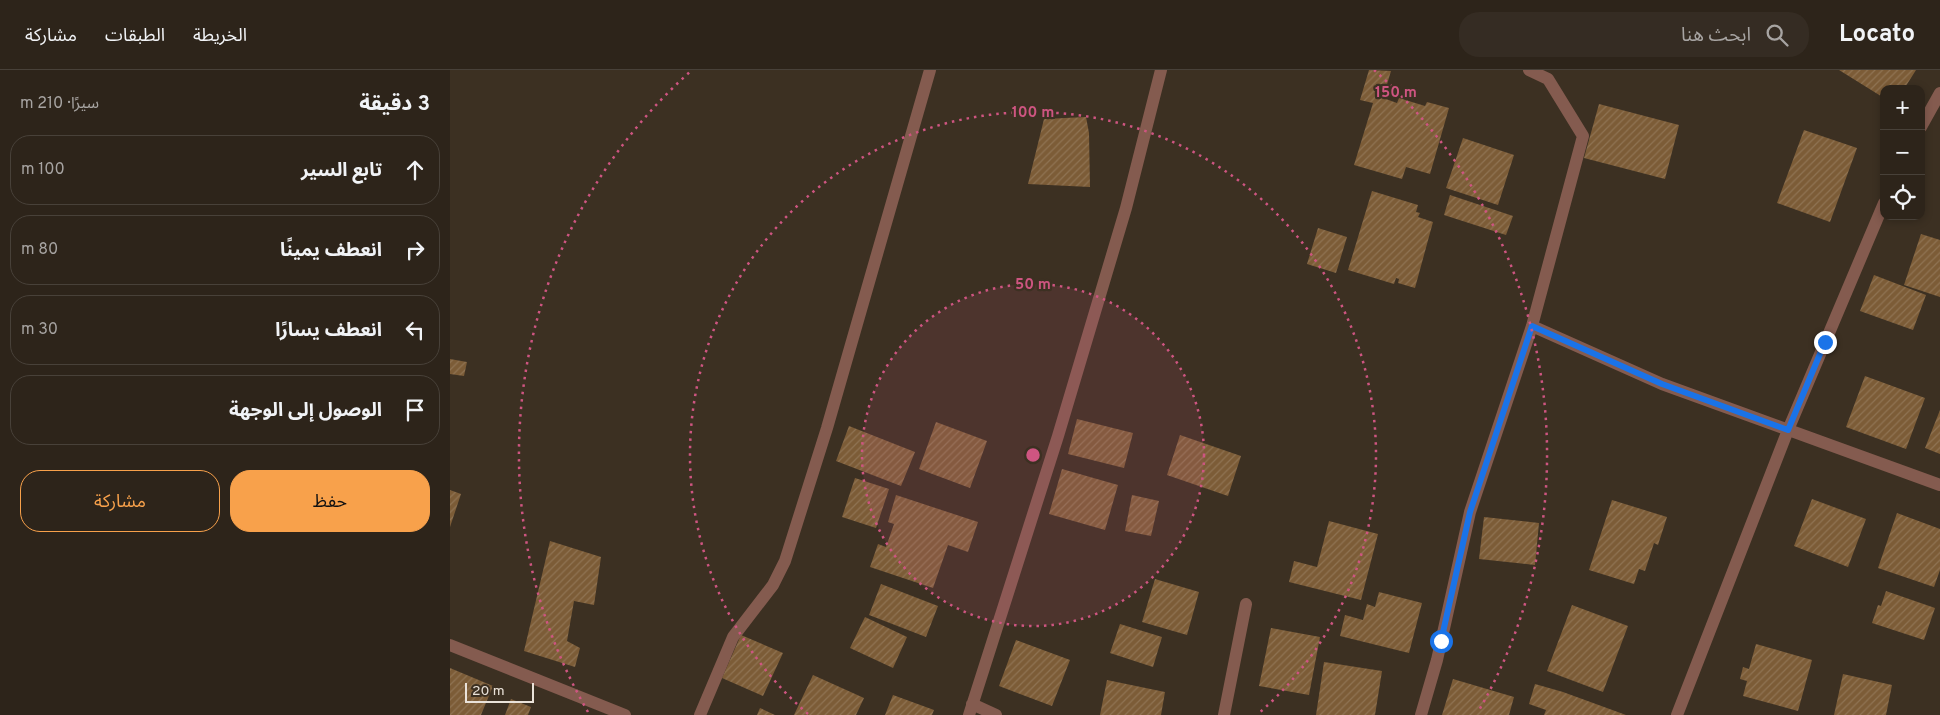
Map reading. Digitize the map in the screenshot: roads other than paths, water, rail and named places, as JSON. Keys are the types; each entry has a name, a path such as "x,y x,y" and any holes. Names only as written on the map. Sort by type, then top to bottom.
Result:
{"street":[{"path":"700,715 733,637 773,585 785,561 827,428 930,70"},
{"path":"996,715 971,709 1058,436 1124,218 1161,70"},
{"path":"1421,715 1437,660 1470,512 1532,326 1583,136 1548,79 1529,70"},
{"path":"1925,120 1940,93"},
{"path":"1677,715 1788,430 1880,212"},
{"path":"1532,326 1662,384 1940,485"},
{"path":"1224,715 1246,604"},
{"path":"450,645 625,715"}]}
